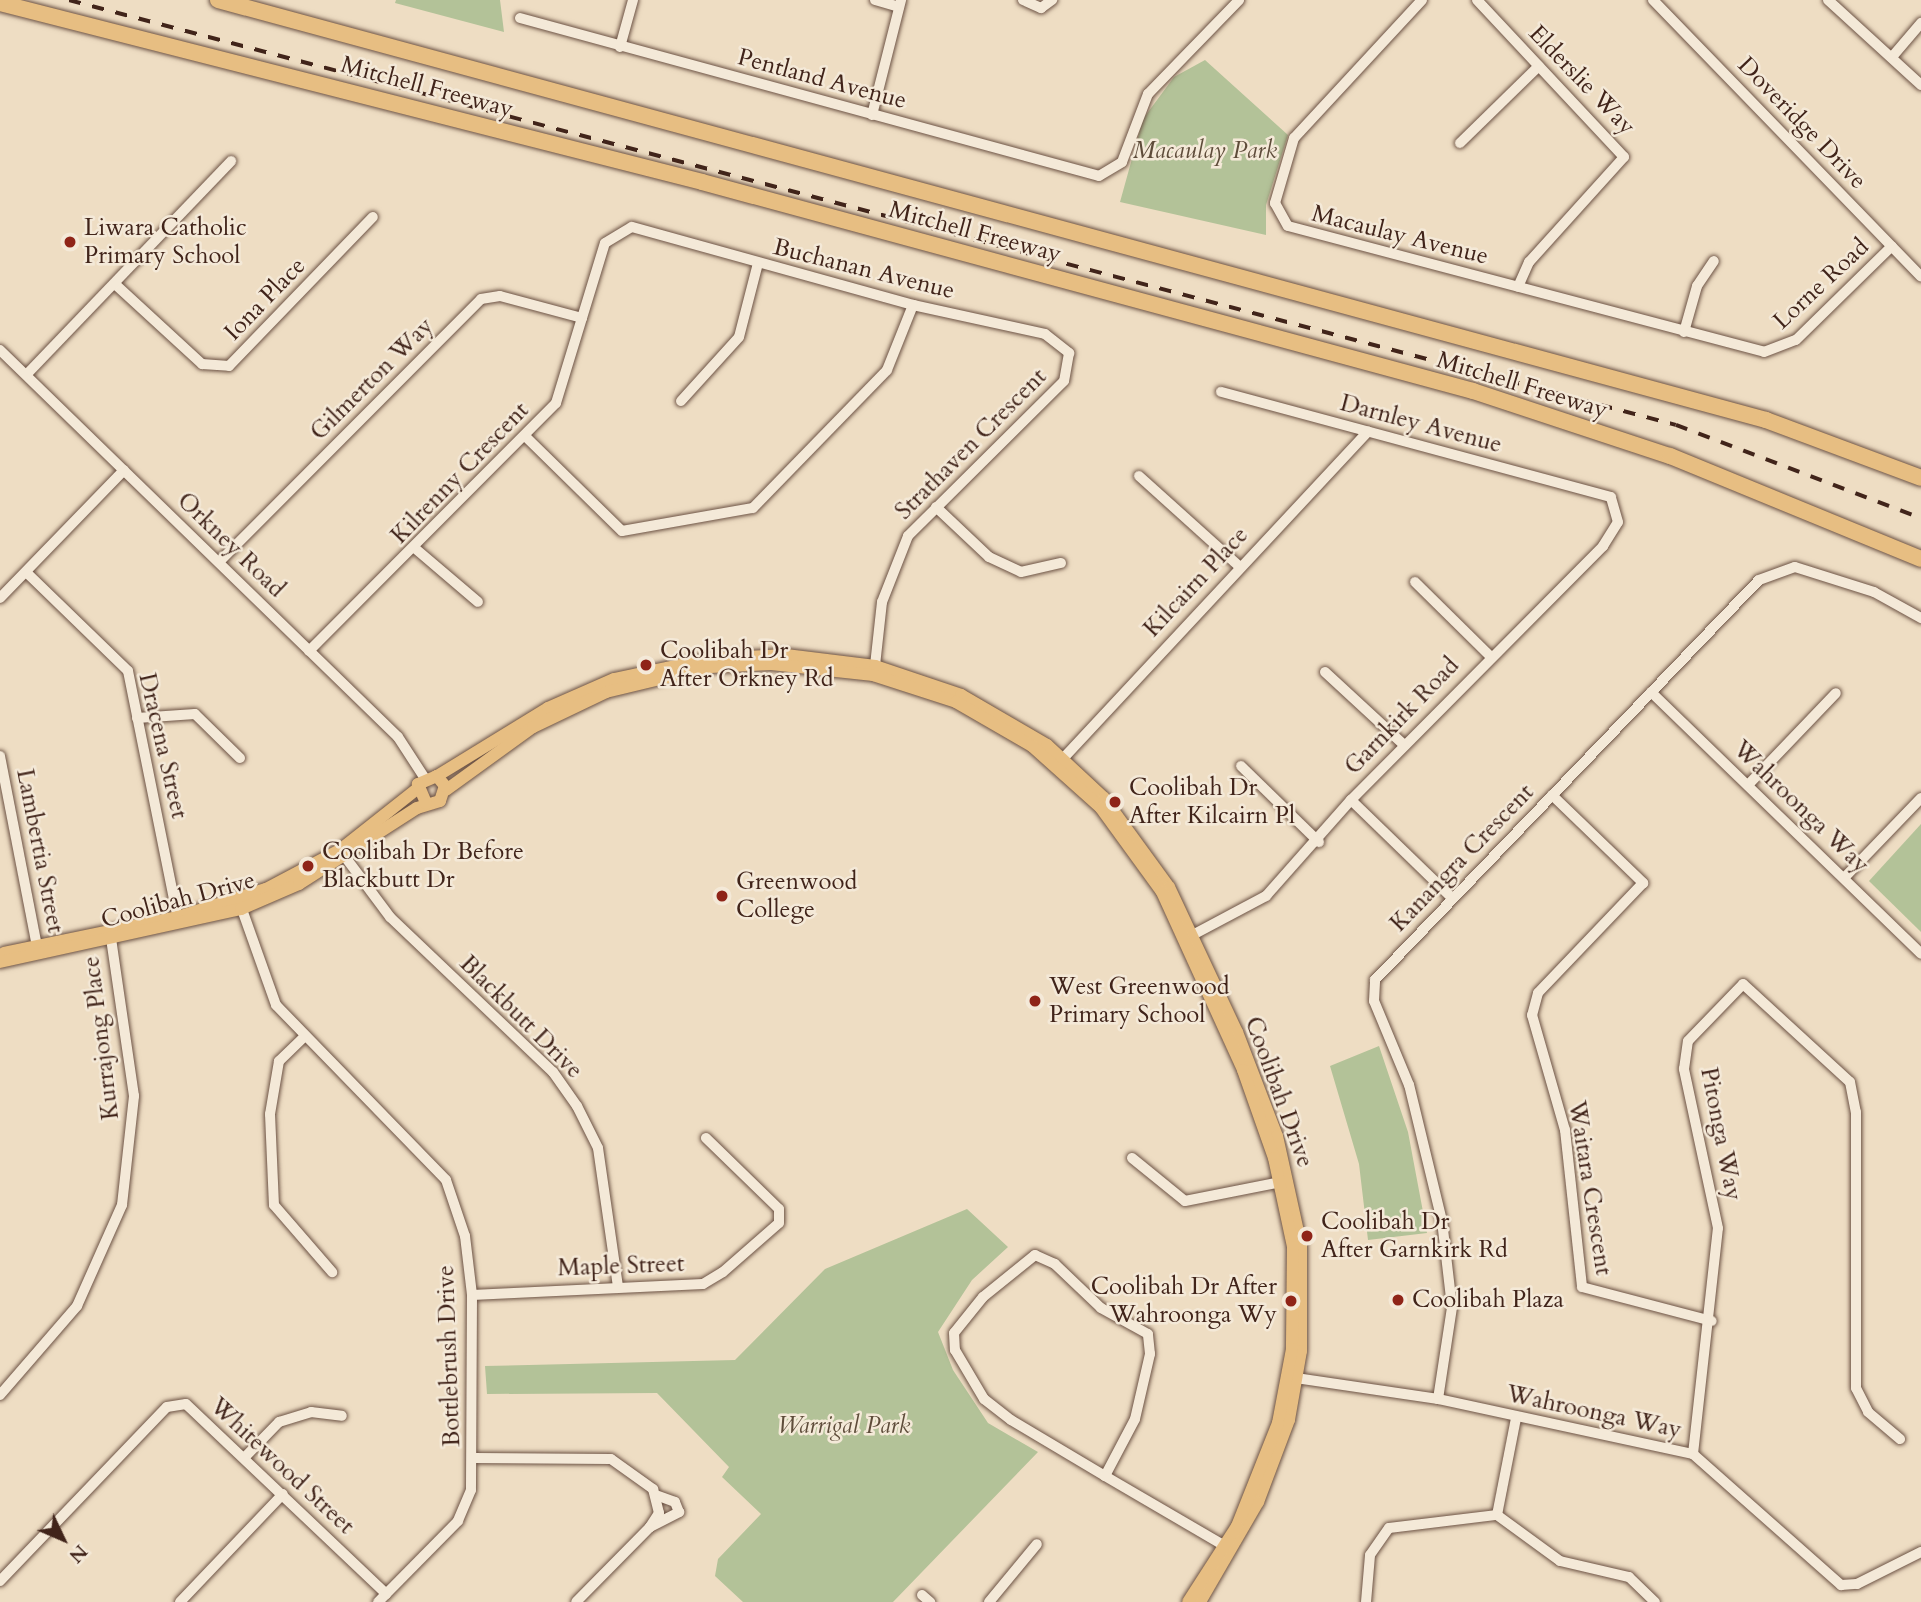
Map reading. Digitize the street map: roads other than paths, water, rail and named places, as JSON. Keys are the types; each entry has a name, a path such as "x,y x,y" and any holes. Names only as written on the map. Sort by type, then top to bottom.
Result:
{"highway":[{"name":"Mitchell Freeway","path":"218,0 1766,420 1921,478"},
{"name":"Mitchell Freeway","path":"0,3 702,182 1473,391 1670,456 1921,559"},
{"path":"1839,527 1921,572"}],"main road":[{"name":"Coolibah Drive","path":"431,777 548,708 637,671 762,655 874,670 979,713 1060,761 1135,849 1189,938 1285,1181 1294,1270 1293,1378 1266,1462 1229,1548 1200,1602"},
{"name":"Coolibah Drive","path":"0,954 38,950 111,936 240,904 342,854 426,803 440,801 446,790 552,716 639,681 771,664 874,670"},
{"path":"426,803 417,789 431,777 446,790"},
{"name":"Coolibah Drive","path":"342,854 417,789"},
{"name":"Coolibah Drive","path":"0,962 38,950"},
{"name":"Coolibah Drive","path":"1188,1602 1229,1548"}],"street":[{"path":"620,47 633,0"},
{"path":"872,115 900,3 875,0"},
{"path":"1023,0 1041,8 1052,0"},
{"name":"Pentland Avenue","path":"520,18 1095,175 1113,172 1148,94 1239,0"},
{"name":"Macaulay Avenue","path":"1422,0 1299,130 1276,210 1294,229 1757,351 1777,350"},
{"name":"Elderslie Way","path":"1477,0 1622,150 1624,161 1529,262 1518,287"},
{"name":"Doveridge Drive","path":"1653,0 1921,277"},
{"path":"1828,0 1921,85"},
{"path":"1892,57 1921,23"},
{"path":"1460,143 1539,66"},
{"path":"27,374 116,285 231,161"},
{"name":"Iona Place","path":"116,285 202,364 229,366 373,218"},
{"name":"Buchanan Avenue","path":"632,227 913,305 1045,334 1060,341 1071,365"},
{"name":"Kilrenny Crescent","path":"309,651 417,550 527,438 556,403 605,243 632,227"},
{"name":"Lorne Road","path":"1777,350 1892,246"},
{"path":"1684,332 1697,286 1714,261"},
{"path":"681,401 739,337 758,263"},
{"name":"Gilmerton Way","path":"219,562 481,299 500,296 582,318"},
{"path":"527,438 622,531 754,508 887,370 913,305"},
{"name":"Orkney Road","path":"0,349 398,737 431,777"},
{"name":"Strathaven Crescent","path":"874,670 893,564 908,536 1064,381 1071,365"},
{"name":"Darnley Avenue","path":"1221,392 1611,497"},
{"name":"Kilcairn Place","path":"1060,761 1239,566 1368,432"},
{"path":"0,598 124,470"},
{"path":"1139,476 1239,566"},
{"name":"Garnkirk Road","path":"1189,938 1254,907 1319,842 1351,800 1490,656 1603,546 1618,522 1611,497"},
{"path":"936,508 989,557 1021,572 1061,563"},
{"path":"417,550 478,602"},
{"name":"Kanangra Crescent","path":"1438,1399 1452,1307 1442,1221 1409,1085 1374,1001 1375,980 1759,580 1795,567 1874,592 1921,618"},
{"name":"Dracena Street","path":"26,572 128,671 179,921"},
{"path":"1415,582 1490,656"},
{"path":"1325,672 1404,745"},
{"name":"Wahroonga Way","path":"1651,692 1921,954"},
{"path":"1748,785 1836,693"},
{"path":"136,718 195,715 240,758"},
{"name":"Lambertia Street","path":"0,756 38,950"},
{"path":"1241,766 1319,842"},
{"name":"Waitara Crescent","path":"1552,795 1643,883 1538,993 1532,1015 1565,1130 1582,1287 1712,1321"},
{"path":"1844,878 1921,798"},
{"path":"1351,800 1452,898"},
{"name":"Blackbutt Drive","path":"342,854 390,917 553,1072 577,1106 598,1148 618,1286"},
{"name":"Bottlebrush Drive","path":"240,904 270,993 304,1037 409,1135 446,1180 464,1237 472,1295 474,1458 458,1521 382,1598"},
{"name":"Kurrajong Place","path":"0,1395 77,1307 122,1205 134,1096 111,936"},
{"name":"Pitonga Way","path":"1693,1454 1712,1321 1718,1228 1684,1069 1688,1041 1743,984 1850,1083 1856,1112 1856,1388 1868,1412 1900,1439"},
{"path":"304,1037 279,1062 270,1114 274,1205 331,1272"},
{"name":"Maple Street","path":"472,1295 703,1284 779,1223 779,1209 706,1138"},
{"path":"1132,1158 1185,1201 1285,1181"},
{"path":"1105,1476 1135,1419 1150,1354 1148,1334 1131,1319 1101,1308 1055,1265 1035,1255 983,1297 954,1333 955,1350 984,1399 1105,1476 1229,1548"},
{"name":"Wahroonga Way","path":"1293,1378 1438,1399 1516,1418 1693,1454 1841,1585 1857,1584 1921,1552"},
{"name":"Whitewood Street","path":"0,1581 167,1407 186,1404 284,1494 382,1598"},
{"path":"245,1457 279,1422 311,1412 342,1416"},
{"path":"1497,1515 1516,1418"},
{"path":"474,1458 611,1459 634,1470 656,1495 675,1502 679,1512 650,1527"},
{"path":"180,1602 284,1494"},
{"path":"576,1602 650,1527 659,1513 656,1495"},
{"path":"1366,1602 1370,1555 1389,1528 1497,1515 1560,1561 1629,1577 1655,1602"},
{"path":"989,1602 1037,1544"}],"railway":[{"path":"69,0 1676,425 1921,518"}],"place":[{"name":"Liwara Catholic Primary School","path":"70,242"},
{"name":"Coolibah Dr After Orkney Rd","path":"646,665"},
{"name":"Coolibah Dr After Kilcairn Pl","path":"1115,802"},
{"name":"Coolibah Dr Before Blackbutt Dr","path":"308,866"},
{"name":"Greenwood College","path":"722,896"},
{"name":"West Greenwood Primary School","path":"1035,1001"},
{"name":"Coolibah Dr After Garnkirk Rd","path":"1307,1236"},
{"name":"Coolibah Plaza","path":"1398,1300"},
{"name":"Coolibah Dr After Wahroonga Wy","path":"1291,1301"}],"park label":[{"name":"Macaulay Park","path":"1205,151"},
{"name":"Warrigal Park","path":"844,1426"}]}
